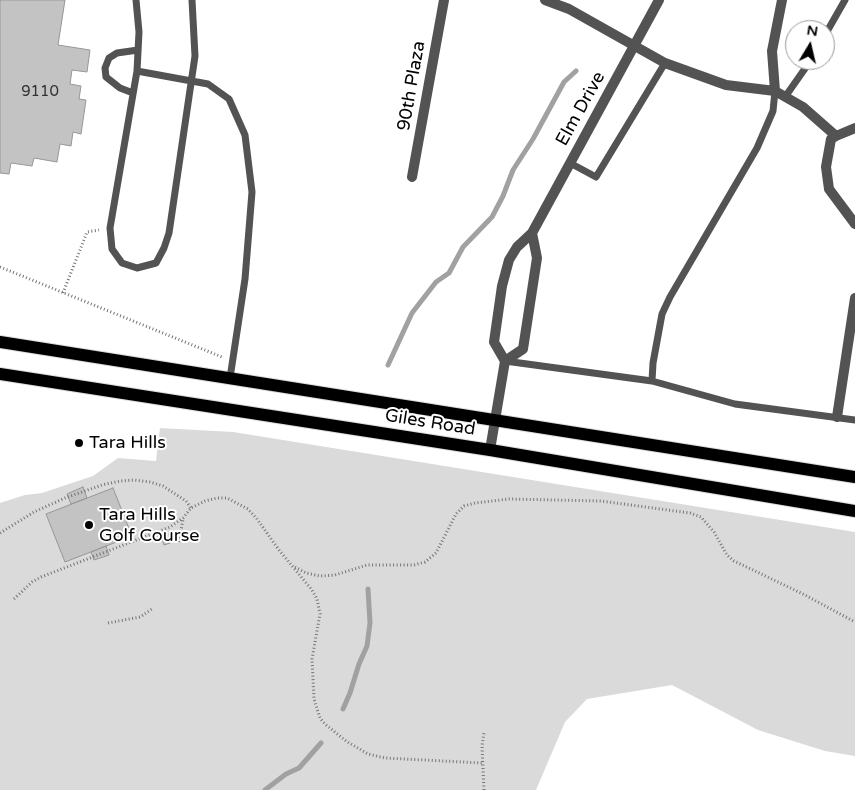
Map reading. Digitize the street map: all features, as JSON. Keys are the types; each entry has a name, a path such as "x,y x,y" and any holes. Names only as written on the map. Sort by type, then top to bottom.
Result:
{"main road":[{"name":"Giles Road","path":"0,342 855,477"},
{"name":"Giles Road","path":"0,374 490,450 855,511"}],"street":[{"name":"90th Plaza","path":"412,177 444,0"},
{"path":"545,0 569,9 664,63 726,85 775,91 803,107 836,136"},
{"name":"Elm Drive","path":"505,361 494,342 502,286 509,260 517,247 532,233 659,0"},
{"path":"775,91 772,51 782,0"},
{"path":"855,128 831,139 826,167 829,189 855,224"},
{"path":"490,450 505,361 523,349 537,258 532,233"},
{"path":"836,417 855,298"}],"lane":[{"path":"136,0 138,71 110,228 112,249 122,263 137,268 156,263 169,233 195,56 192,0"},
{"path":"834,20 845,0"},
{"path":"134,93 120,88 106,77 105,68 109,58 117,53 138,50"},
{"path":"570,163 596,177 664,63"},
{"path":"785,97 804,70"},
{"path":"138,71 208,84 229,98 245,135 252,192 245,279 230,378"},
{"path":"652,381 653,363 662,314 756,148 774,111 775,91"},
{"path":"505,361 652,381 735,404 855,420"}],"path":[{"path":"64,293 87,232 110,228"},
{"path":"0,267 232,362"},
{"path":"0,533 34,512 65,498 120,481 142,481 163,486 178,495 191,508"},
{"path":"14,599 32,582 41,577 170,527 183,518 191,508 206,501 227,498 242,506 257,519 312,590 319,606 319,626 312,659 313,683 317,709 320,718 325,724 346,741 368,754 385,758 482,763"},
{"path":"292,566 306,573 320,576 335,575 368,565 414,565 425,562 436,553 456,514 464,506 509,499 601,501 690,513 700,517 714,532 727,555 734,561 804,594 855,622"},
{"path":"179,542 183,518"},
{"path":"108,623 140,617 152,609"},
{"path":"484,733 482,746 484,790"}],"shaded area":[{"name":"Tara Hills Golf Course","path":"160,428 233,432 855,532 855,756 825,751 758,730 672,685 587,699 565,722 536,790 0,790 0,503 25,495 42,493 93,476 118,458 156,461"}],"building":[{"path":"0,0 65,0 58,45 90,50 87,72 72,70 70,84 81,86 79,99 86,100 81,134 73,132 71,146 60,144 57,162 34,158 32,166 11,163 9,174 0,173"},
{"path":"83,487 87,498 71,504 67,494"},
{"name":"Tara Hills Golf Course","path":"113,488 132,536 65,562 46,514"},
{"path":"170,533 173,542 164,545 161,537"},
{"path":"106,546 109,555 94,560 91,552"}],"waterway":[{"path":"388,365 412,313 436,282 449,273 463,247 492,217 513,170 533,139 564,82 576,71"},
{"path":"343,709 367,646 370,623 368,589"},
{"path":"265,790 286,774 299,768 321,743"}],"place":[{"name":"Tara Hills","path":"79,443"},
{"name":"Tara Hills Golf Course","path":"89,525"}]}
